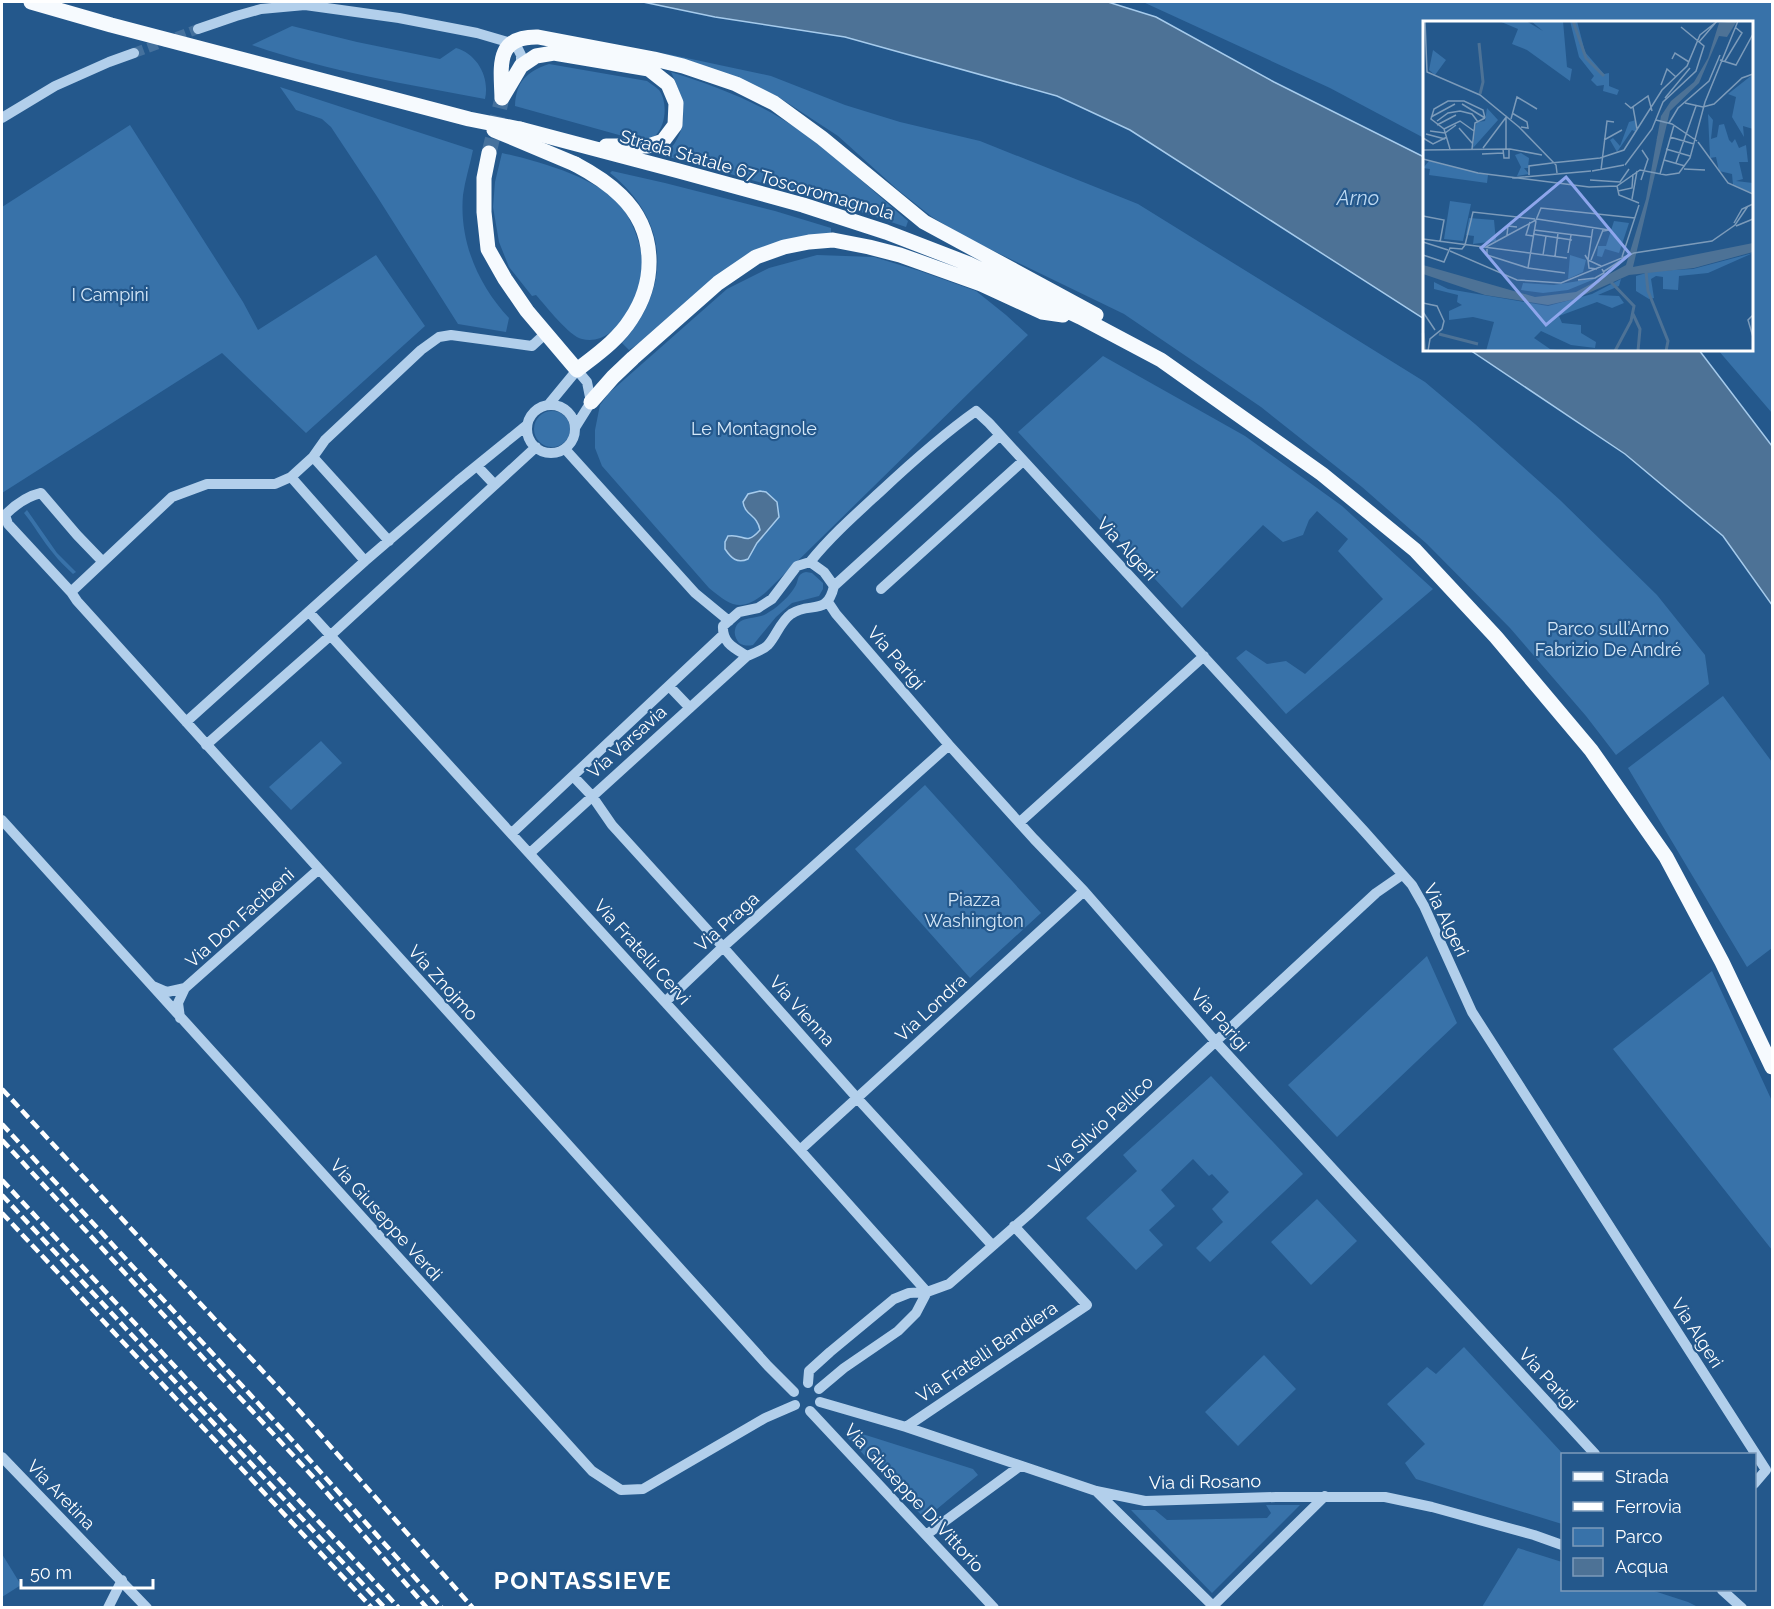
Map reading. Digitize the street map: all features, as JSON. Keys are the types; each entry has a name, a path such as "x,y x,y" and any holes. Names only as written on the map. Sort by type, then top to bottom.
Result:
{"main road":[{"name":"Strada Statale 67 Toscoromagnola","path":"31,2 111,26 679,171 886,232 969,264 1080,317 1161,360 1322,474 1415,550 1497,637 1592,750 1666,857 1722,962 1773,1067"},
{"path":"584,146 648,146 663,141 675,125 676,103 668,84 649,69 554,53 536,56 521,66 502,98 501,62 511,43 524,37 538,37 654,59 736,84 774,103 822,138 924,222 1136,335 1161,360"},
{"path":"470,119 593,174 622,197 634,213 645,235 650,261 641,301 631,320 609,345 577,370 526,311 488,249 484,212 484,178 489,153"},
{"path":"591,402 624,366 718,284 756,257 784,247 809,242 834,240 869,247 950,272 1042,312 1080,317"}],"street":[{"path":"198,29 261,9 305,5 399,18 477,33 511,43 518,49 521,66"},
{"path":"2,118 55,86 134,53"},
{"path":"72,592 172,497 207,484 275,484 291,477 313,457 325,440 421,350 439,337 451,335 532,346 545,333"},
{"path":"549,404 577,370 587,382 591,402 576,426 572,443 565,449 551,453 543,452 536,447 527,434 527,425 534,411 549,404 565,408 576,426"},
{"name":"Via Algeri","path":"810,562 836,532 932,444 976,411 1204,656 1412,885 1424,906 1472,1012 1755,1453"},
{"path":"186,722 365,561 527,425"},
{"path":"828,602 834,585 1000,435"},
{"path":"206,745 331,635 536,447"},
{"path":"565,449 689,588 729,621"},
{"path":"313,457 389,541"},
{"path":"881,589 1023,461"},
{"path":"477,466 494,484"},
{"path":"291,477 365,561"},
{"name":"Via Znojmo","path":"103,562 41,493 14,506 5,515 8,524 72,592 77,601 206,745 794,1392"},
{"path":"747,656 728,644 723,635 723,626 739,612 758,608 772,599 797,566 810,562 824,572 834,585"},
{"name":"Via Varsavia","path":"530,853 747,656 767,645 784,620 803,608 814,609 828,602"},
{"name":"Via Parigi","path":"828,602 949,745 1084,891 1216,1042 1593,1453"},
{"name":"Via Fratelli Cervi","path":"309,612 927,1292"},
{"name":"Via Varsavia","path":"512,833 723,635"},
{"path":"1020,822 1204,656"},
{"path":"669,686 690,708"},
{"name":"Via Praga","path":"665,1002 723,947 949,745"},
{"name":"Via Vienna","path":"573,776 592,796 612,825 992,1245"},
{"name":"Via Giuseppe Verdi","path":"2,820 592,1471 621,1490 643,1489 749,1427 795,1405"},
{"name":"Via Don Facibeni","path":"148,983 167,992 185,988 319,869"},
{"name":"Via Silvio Pellico","path":"808,1383 809,1371 894,1299 909,1293 927,1292 949,1284 1216,1042 1376,893 1402,875"},
{"name":"Via Londra","path":"800,1150 1084,891"},
{"path":"180,1018 178,1004 185,988"},
{"name":"Via Fratelli Bandiera","path":"906,1427 1087,1305 1014,1226"},
{"path":"819,1389 844,1368 898,1330 916,1313 927,1292"},
{"path":"808,1383 819,1389 821,1397 816,1408 803,1411 795,1405 793,1397 800,1385 808,1383"},
{"name":"Via di Rosano","path":"820,1402 906,1427 1096,1491 1145,1501 1325,1496 1385,1497 1442,1510 1561,1544"},
{"name":"Via Giuseppe Di Vittorio","path":"810,1411 994,1608"},
{"name":"Via Algeri","path":"1756,1454 1766,1470 1756,1483"},
{"name":"Via Aretina","path":"2,1457 147,1608"},
{"path":"926,1535 1020,1466"},
{"path":"1096,1491 1213,1606 1325,1496"},
{"path":"108,1608 122,1580"},
{"path":"1723,1591 1742,1608"}],"green space":[{"path":"1143,2 1772,2 1772,413 1719,351 1753,351 1753,21 1423,21 1423,137 1330,88"},
{"path":"292,26 440,59 456,48 470,55 484,75 485,99 338,70 252,45"},
{"name":"Parco sull’Arno Fabrizio De André","path":"663,53 771,76 845,105 900,122 980,141 1138,204 1425,382 1475,424 1560,500 1657,595 1705,655 1709,684 1616,755 1586,716 1510,628 1427,544 1362,487 1261,407 1124,314 967,238 932,217 838,136 777,96 711,69"},
{"path":"549,64 647,81 659,90 664,101 664,114 659,132 651,138 637,140 515,106 520,84 528,74"},
{"path":"671,72 739,97 787,122 829,153 908,221 906,227 837,204 662,155 675,143 683,124 681,97"},
{"path":"280,87 473,150 463,195 464,229 480,277 509,318 506,332 458,324 331,127 322,119 296,110"},
{"name":"I Campini","path":"130,125 243,302 258,330 376,255 425,326 306,433 222,353 2,493 2,207"},
{"path":"502,153 550,166 583,179 612,197 626,213 635,231 642,258 640,285 627,314 608,334 595,339 577,337 551,313 536,295 532,296 509,267 499,242 493,207 495,182"},
{"path":"612,171 775,211 831,228 831,236 796,239 629,350 622,343 638,322 650,300 656,277 657,255 653,233 644,212 630,192 610,173"},
{"name":"Le Montagnole","path":"817,255 874,257 976,291 1028,335 765,593 749,603 736,605 709,588 602,466 595,448 595,430 600,405 609,393 727,289 769,268"},
{"path":"1103,356 1245,436 1342,506 1433,589 1286,714 1236,658 1246,650 1267,664 1286,661 1305,674 1383,599 1338,551 1348,539 1317,511 1309,520 1303,535 1283,542 1263,525 1182,608 1018,432"},
{"path":"552,411 564,417 570,429 564,441 552,447 540,441 534,429 540,417"},
{"path":"27,510 57,553 76,572 73,574 49,548 24,513"},
{"path":"806,572 812,573 823,583 819,596 792,603 776,617 753,645 746,646 739,643 735,632 737,625 743,620 762,616 776,607 791,592 800,575"},
{"path":"1723,696 1772,762 1772,948 1747,967 1628,768"},
{"path":"321,741 342,763 291,810 269,787"},
{"name":"Piazza Washington","path":"925,785 1041,913 970,978 855,849"},
{"path":"1427,956 1457,1023 1337,1137 1288,1085"},
{"path":"1712,971 1772,1101 1772,1250 1613,1049"},
{"path":"1211,1076 1303,1174 1210,1262 1196,1248 1223,1222 1212,1209 1229,1192 1193,1159 1161,1190 1175,1206 1149,1230 1163,1245 1136,1270 1086,1218 1137,1171 1123,1155"},
{"path":"1317,1199 1357,1241 1311,1285 1271,1242"},
{"path":"1464,1347 1562,1453 1561,1524 1416,1479 1405,1463 1425,1444 1387,1404 1427,1367 1436,1374"},
{"path":"1264,1355 1296,1389 1238,1446 1205,1412"},
{"path":"853,1431 973,1469 978,1475 925,1519 847,1437"},
{"path":"1266,1505 1300,1505 1212,1593 1131,1510 1155,1510 1167,1520 1267,1518 1271,1513"},
{"path":"1518,1548 1561,1562 1561,1591 1654,1591 1698,1607 1482,1607"},
{"path":"2,1554 21,1585 2,1597"}],"water":[{"name":"Arno","path":"643,2 1108,2 1156,17 1274,82 1423,156 1423,318 1130,130 1057,96 845,37 715,17"},
{"path":"1471,351 1700,351 1772,446 1772,605 1723,536 1625,454"},
{"path":"766,492 777,502 779,517 757,543 748,559 737,560 725,549 725,542 728,536 748,539 760,530 743,502 748,494"}],"tunnel":[{"path":"134,53 198,29"},
{"path":"489,153 502,98"}],"railway":[{"path":"2,1089 295,1406 473,1608"},
{"path":"2,1124 291,1439 442,1608"},
{"path":"2,1140 314,1478 427,1608"},
{"path":"2,1180 399,1608"},
{"path":"2,1195 385,1608"},
{"path":"2,1213 372,1608"}],"district":[{"name":"PONTASSIEVE","path":"583,1581"}]}
